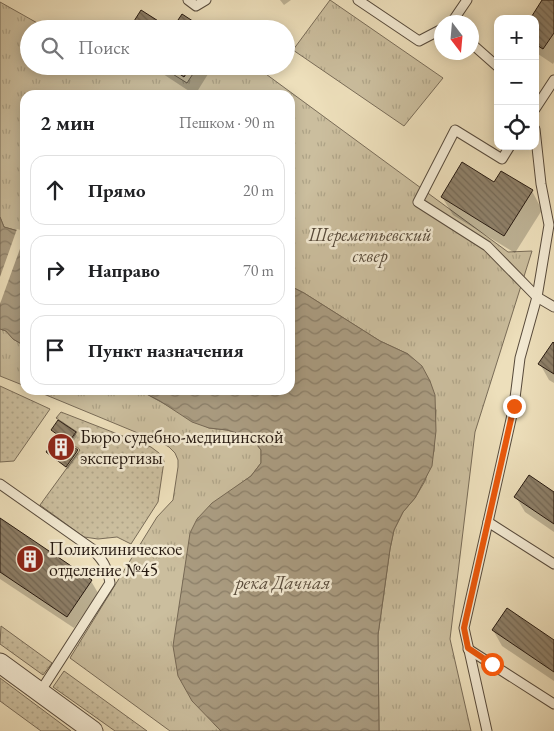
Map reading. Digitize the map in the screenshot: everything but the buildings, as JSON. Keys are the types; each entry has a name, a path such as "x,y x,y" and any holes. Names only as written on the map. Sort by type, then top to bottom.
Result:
{"street":[{"path":"0,663 93,731"}],"lane":[{"path":"188,0 196,6 206,0"},
{"path":"358,0 419,41 434,33"},
{"path":"457,15 467,0"},
{"path":"479,50 494,63"},
{"path":"538,105 554,80"},
{"path":"508,150 502,159 455,130 418,202 487,246 537,297 554,307"},
{"path":"487,731 464,628 514,406 520,358 537,297 550,225 541,184 537,150"},
{"path":"0,484 91,548 103,560 110,583 40,692"},
{"path":"488,522 554,564"},
{"path":"468,648 554,704"}],"green space":[{"path":"330,0 443,78 404,126 295,51 295,47"},
{"name":"Шереметьевский сквер","path":"0,2 32,20 20,20 20,75 174,75 187,83 192,75 267,75 288,90 20,90 20,232 4,227 0,217"},
{"name":"Шереметьевский сквер","path":"295,95 508,252 532,251 475,432 450,639 471,731 379,731 378,635 390,549 394,530 403,512 415,498 425,481 434,451 436,410 408,354 380,341 295,288"},
{"path":"0,329 6,331 20,343 20,384 0,376"},
{"path":"0,386 50,409 14,461 0,462"},
{"path":"46,395 148,395 209,428 227,430 251,437 261,450 261,463 251,476 236,487 214,724 221,731 170,731 70,658 157,517 173,500 178,460 175,453 162,443"},
{"path":"61,412 151,447 159,453 164,461 158,502 131,544 117,537 98,539 84,537 40,505 80,450 70,442 77,432 56,418"},
{"path":"1,626 52,663 43,675 0,644"},
{"path":"64,671 147,731 115,731 53,687"},
{"path":"0,678 71,731 41,731 0,701"}],"water":[{"path":"0,217 4,227 20,232 20,343 6,331 0,329"},
{"name":"река Дачная","path":"295,288 380,341 408,354 422,366 435,395 436,431 432,466 415,498 403,512 394,530 390,549 378,635 379,731 221,731 192,701 178,676 173,646 190,533 197,519 212,503 251,476 261,463 261,450 251,437 227,430 209,428 192,422 149,395 295,395"}],"pier":[{"path":"17,229 20,230 20,249 0,304 0,277"}],"place":[{"name":"Бюро судебно-медицинской экспертизы","path":"61,447"},
{"name":"Поликлиническое отделение №45","path":"30,559"}],"route":[{"path":"492,664 468,648 464,628 514,406"}]}
